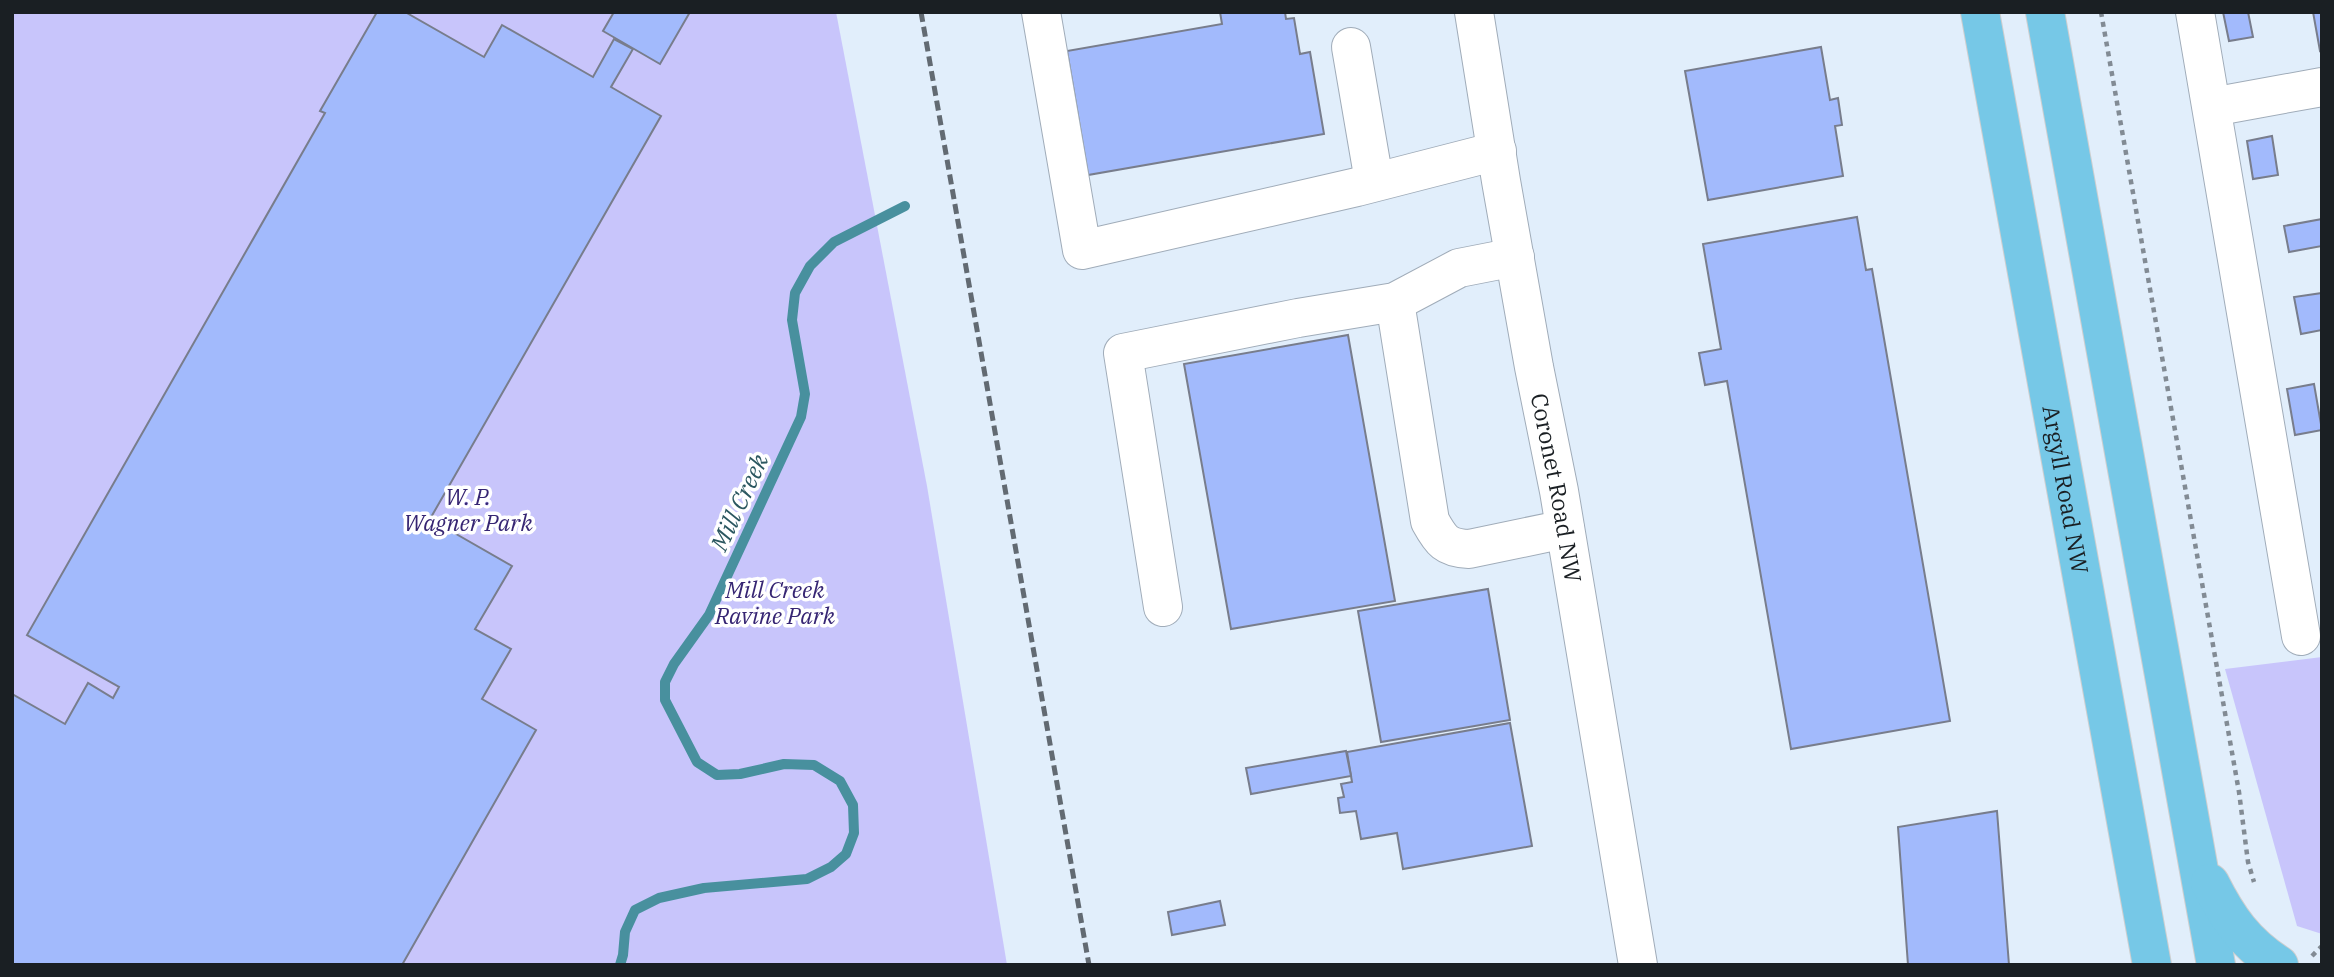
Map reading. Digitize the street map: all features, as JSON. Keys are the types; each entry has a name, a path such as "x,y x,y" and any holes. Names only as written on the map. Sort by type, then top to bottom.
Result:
{"main road":[{"name":"Argyll Road NW","path":"1980,12 2152,965"},
{"path":"2045,12 2216,965"},
{"path":"2195,853 2232,924 2262,954 2291,957"}],"street":[{"name":"Coronet Road NW","path":"1474,12 1638,965"},
{"path":"2195,12 2301,636"},
{"path":"1042,13 1082,250 1497,151"},
{"path":"1351,47 1374,181"},
{"path":"2212,107 2322,87"},
{"path":"1163,607 1123,353 1298,318 1395,302 1459,268 1515,257"},
{"path":"1395,302 1430,521 1440,538 1453,548 1469,549 1565,529"}],"path":[{"path":"2101,12 2239,792 2248,862 2256,889"},
{"path":"2291,957 2312,956 2322,946"}],"green space":[{"name":"W. P. Wagner Park","path":"12,12 836,12 927,486 1007,965 12,965"},
{"path":"2322,657 2322,934 2297,926 2225,669"}],"building":[{"path":"377,12 405,12 484,57 502,25 593,77 614,39 633,49 611,87 661,116 430,519 512,566 475,629 511,649 482,699 536,730 402,965 12,965 12,694 65,724 88,683 113,698 119,687 27,635 325,113 320,111"},
{"path":"614,12 690,12 660,64 603,31"},
{"path":"1220,12 1285,12 1286,19 1294,18 1300,54 1310,52 1324,134 1088,175 1067,51 1222,24"},
{"path":"2223,12 2248,12 2253,37 2229,41"},
{"path":"2313,12 2322,12 2320,51"},
{"path":"1821,47 1830,100 1838,98 1842,125 1835,126 1843,176 1708,200 1685,71"},
{"path":"2272,136 2278,175 2253,179 2247,141"},
{"path":"1857,217 1866,270 1872,269 1950,721 1791,749 1727,381 1705,385 1699,353 1721,349 1703,244"},
{"path":"2322,219 2322,246 2289,252 2284,226"},
{"path":"2322,293 2322,330 2301,334 2294,297"},
{"path":"1348,335 1395,601 1231,629 1184,364"},
{"path":"2314,384 2322,430 2295,435 2287,389"},
{"path":"1488,589 1510,720 1381,742 1358,611"},
{"path":"1510,723 1532,846 1403,869 1397,833 1361,839 1356,811 1340,813 1338,798 1344,797 1341,784 1352,782 1347,752"},
{"path":"1346,751 1351,776 1251,794 1246,768"},
{"path":"1997,811 2009,965 1908,965 1898,827"},
{"path":"1220,901 1225,925 1172,935 1168,912"}],"waterway":[{"name":"Mill Creek","path":"620,965 625,932 635,910 659,898 704,888 807,879 831,867 846,854 854,833 853,805 840,781 814,765 784,764 740,774 717,775 697,762 665,700 665,682 674,664 709,615 801,417 805,394 792,320 795,293 810,266 834,242 905,206"}],"railway":[{"path":"921,12 1089,965"}],"park label":[{"name":"Mill Creek Ravine Park","path":"775,602"}]}
